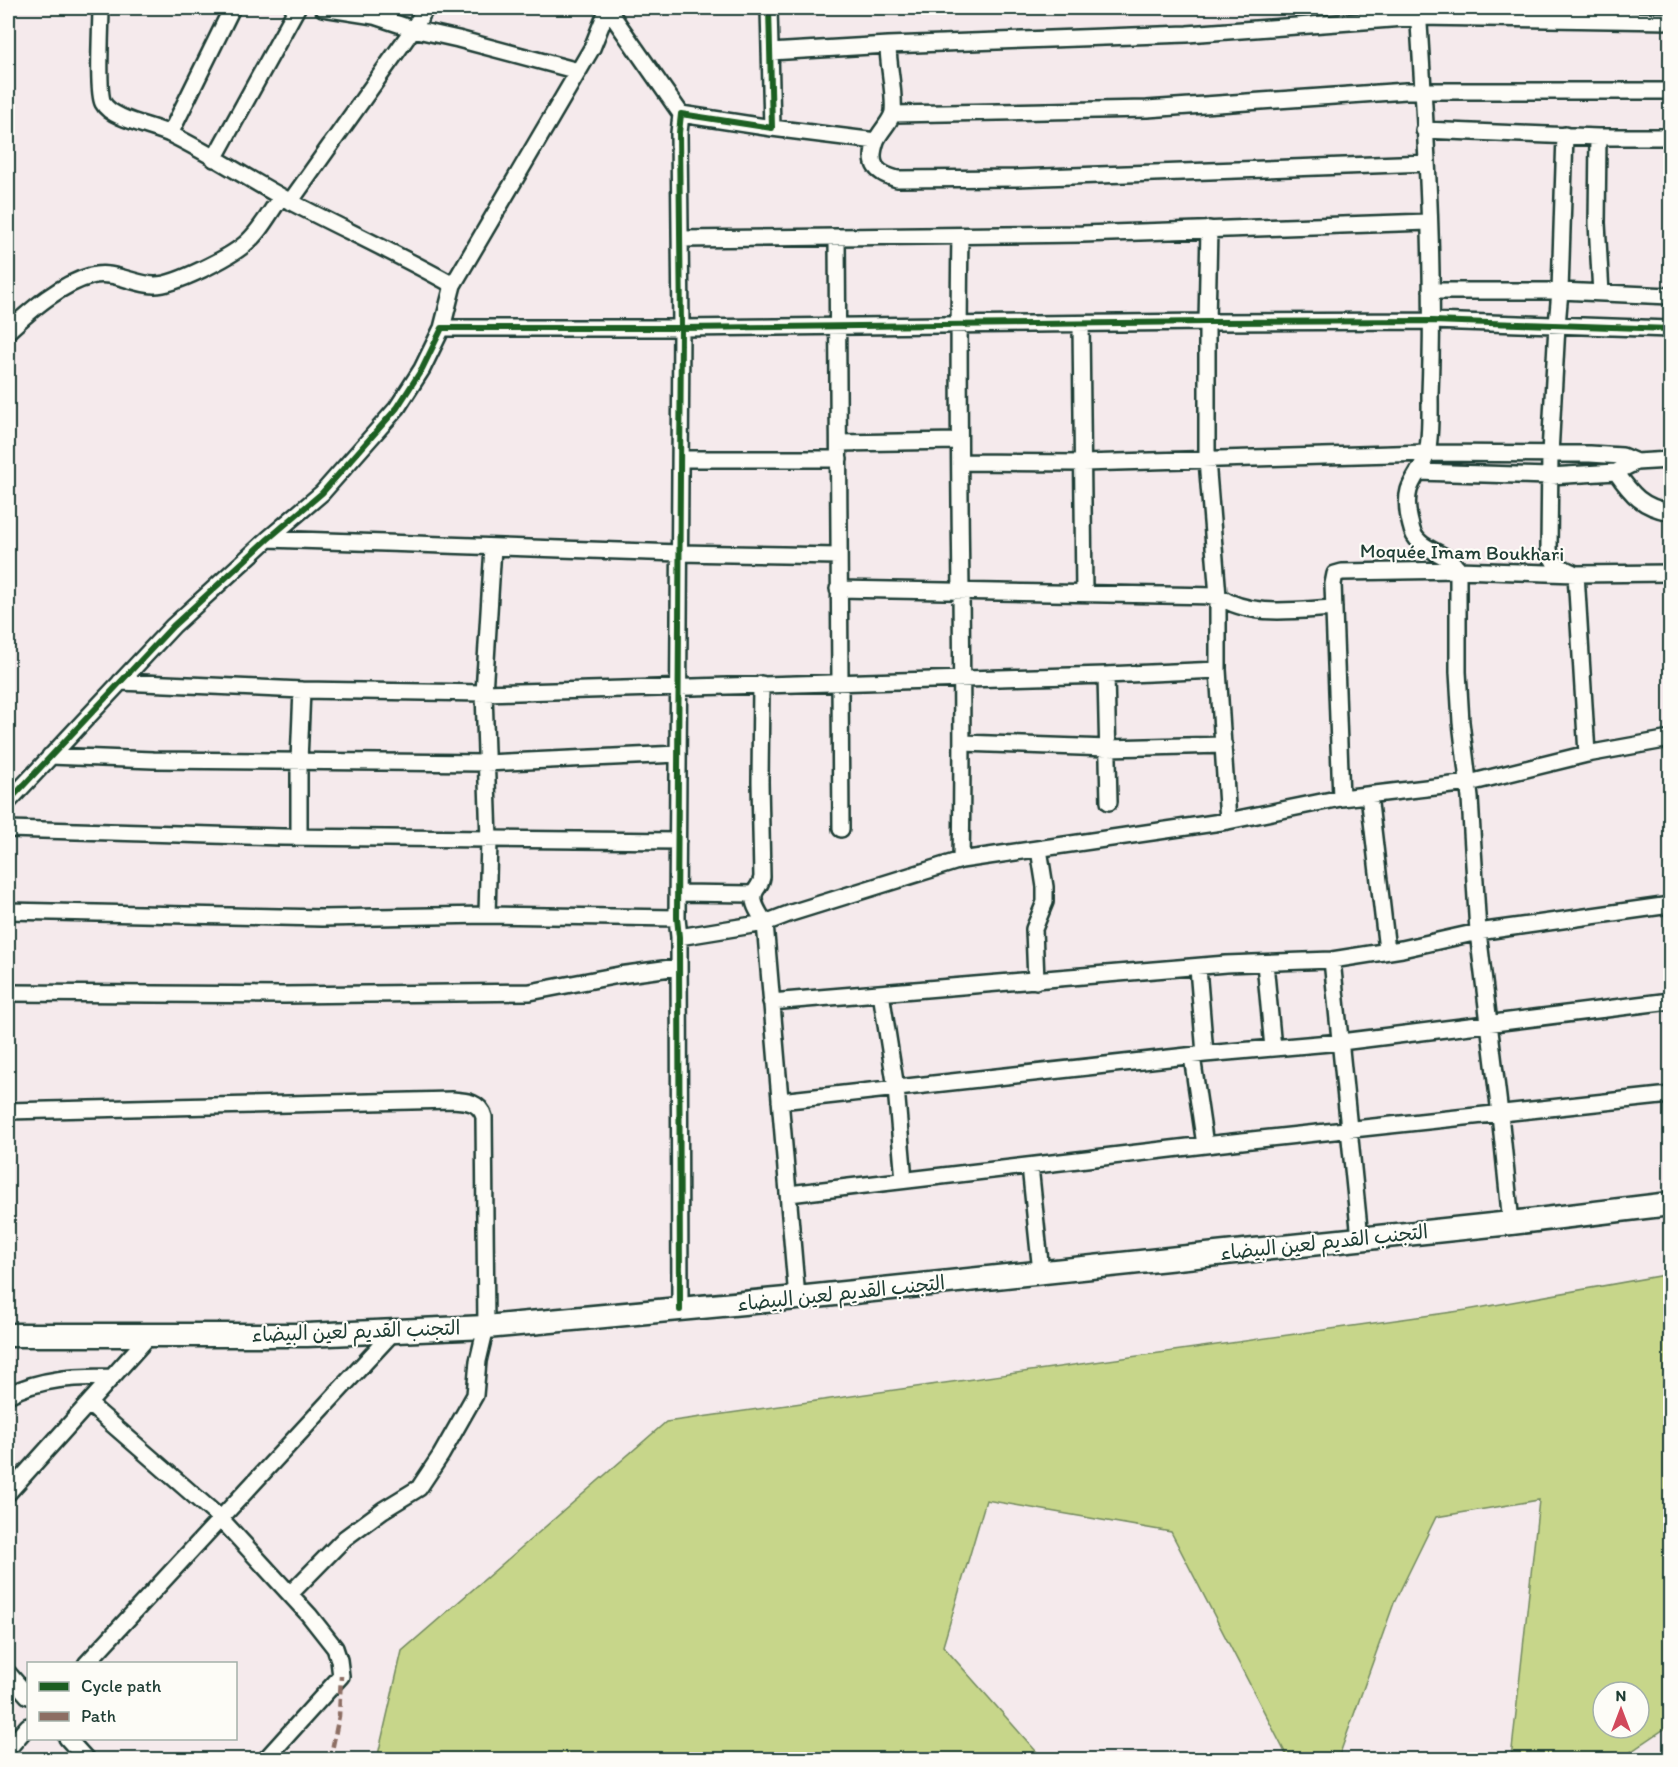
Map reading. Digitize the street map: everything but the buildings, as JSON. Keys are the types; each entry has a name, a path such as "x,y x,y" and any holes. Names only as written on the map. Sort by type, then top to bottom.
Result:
{"main road":[{"name":"التجنب القديم لعين البيضاء","path":"8,1335 307,1335 396,1329 486,1327 797,1298 1671,1204"}],"street":[{"path":"101,8 100,84 102,102 108,109 119,116 171,134 285,199 411,261 453,285"},
{"path":"171,134 232,8"},
{"path":"214,159 297,8"},
{"path":"323,8 374,16 413,30 458,39 578,72"},
{"path":"8,331 32,309 72,284 92,275 107,274 154,285 173,283 243,246 285,199 413,30 426,8"},
{"path":"8,802 173,626 322,493 397,408 422,369 442,328 453,285 592,48 608,8"},
{"path":"608,8 681,114 679,151 681,328 677,918 679,937 680,1310"},
{"path":"769,8 772,128"},
{"path":"770,52 888,45 1187,34 1418,12 1671,21"},
{"path":"1418,12 1427,163 1432,321 1426,453 1409,489 1408,502 1411,528 1416,540 1426,548 1453,560 1458,570 1458,672 1461,722 1469,783 1478,932 1511,1223"},
{"path":"888,45 893,114 876,141 875,165 883,175 897,178 1028,178 1427,163"},
{"path":"893,114 1147,109 1422,91 1671,91"},
{"path":"681,114 876,141"},
{"path":"1424,130 1671,137"},
{"path":"1565,135 1560,291 1550,454 1550,558 1555,565 1576,574 1587,754"},
{"path":"1598,136 1600,294"},
{"path":"681,239 960,237 1428,222"},
{"path":"1209,229 1207,460 1218,596 1218,670 1228,821"},
{"path":"960,237 958,326 963,743 961,860"},
{"path":"837,238 841,829"},
{"path":"1431,291 1560,291 1671,296"},
{"path":"442,328 839,327 1207,321 1432,321 1671,329"},
{"path":"1081,324 1084,593"},
{"path":"839,442 959,441"},
{"path":"960,462 1083,463 1426,453 1611,455 1622,456 1636,462"},
{"path":"680,459 839,459"},
{"path":"1418,472 1550,476 1616,472 1636,462 1671,460"},
{"path":"1616,472 1639,500 1656,509 1671,512"},
{"path":"268,539 679,554 838,556"},
{"path":"487,915 489,840 484,693 493,547"},
{"name":"Moquée Imam Boukhari","path":"1341,798 1333,577 1337,573 1458,570 1576,574 1671,573"},
{"path":"838,589 1218,596 1234,605 1262,610 1334,608"},
{"path":"120,682 302,690 484,693 1218,670"},
{"path":"1106,675 1109,802"},
{"path":"761,684 762,877 754,894 755,905 765,923 797,1298"},
{"path":"299,837 302,690"},
{"path":"679,937 765,923 961,860 1228,821 1341,798 1469,783 1587,754 1671,739"},
{"path":"963,743 1108,748 1224,745"},
{"path":"50,756 153,760 486,763 678,754"},
{"path":"1369,795 1387,951"},
{"path":"8,829 299,837 678,841"},
{"path":"1035,981 1034,929 1045,902 1039,849"},
{"path":"678,893 754,894"},
{"path":"771,1002 1198,968 1332,960 1447,940 1478,932 1671,905"},
{"path":"8,911 322,918 487,915 677,918"},
{"path":"1332,960 1360,1238"},
{"path":"1265,963 1272,1048"},
{"path":"8,993 284,995 530,992 619,975 678,967"},
{"path":"1198,968 1198,1055 1204,1145"},
{"path":"882,993 896,1089 904,1180"},
{"path":"780,1101 1198,1055 1341,1042 1671,1001"},
{"path":"789,1194 1204,1145 1671,1095"},
{"path":"8,1111 452,1100 475,1104 482,1110 484,1117 486,1327 478,1361 474,1395 441,1455 419,1488 383,1510 345,1538 290,1594"},
{"path":"1030,1166 1041,1272"},
{"path":"88,1662 396,1329"},
{"path":"8,1493 149,1336"},
{"path":"8,1395 26,1385 68,1378 112,1377"},
{"path":"89,1404 221,1519 290,1594 335,1648 341,1676 265,1760"},
{"path":"8,1673 27,1695"},
{"path":"8,1749 27,1727"},
{"path":"69,1740 87,1760"}],"green space":[{"path":"1670,1274 1670,1725 1651,1738 1651,1680 1591,1680 1591,1740 1648,1740 1620,1759 1511,1759 1539,1500 1436,1517 1394,1603 1338,1759 1289,1760 1171,1532 986,1500 943,1646 1043,1759 377,1759 402,1651 666,1422 1467,1310"}],"marked path":[{"path":"330,1760 339,1716 341,1676"}],"cycle path":[{"path":"680,1310 679,937 677,918 681,328 679,133 681,114 772,128 769,8"},
{"path":"8,802 173,626 322,493 397,408 422,369 442,328 1432,321 1670,329"}]}
